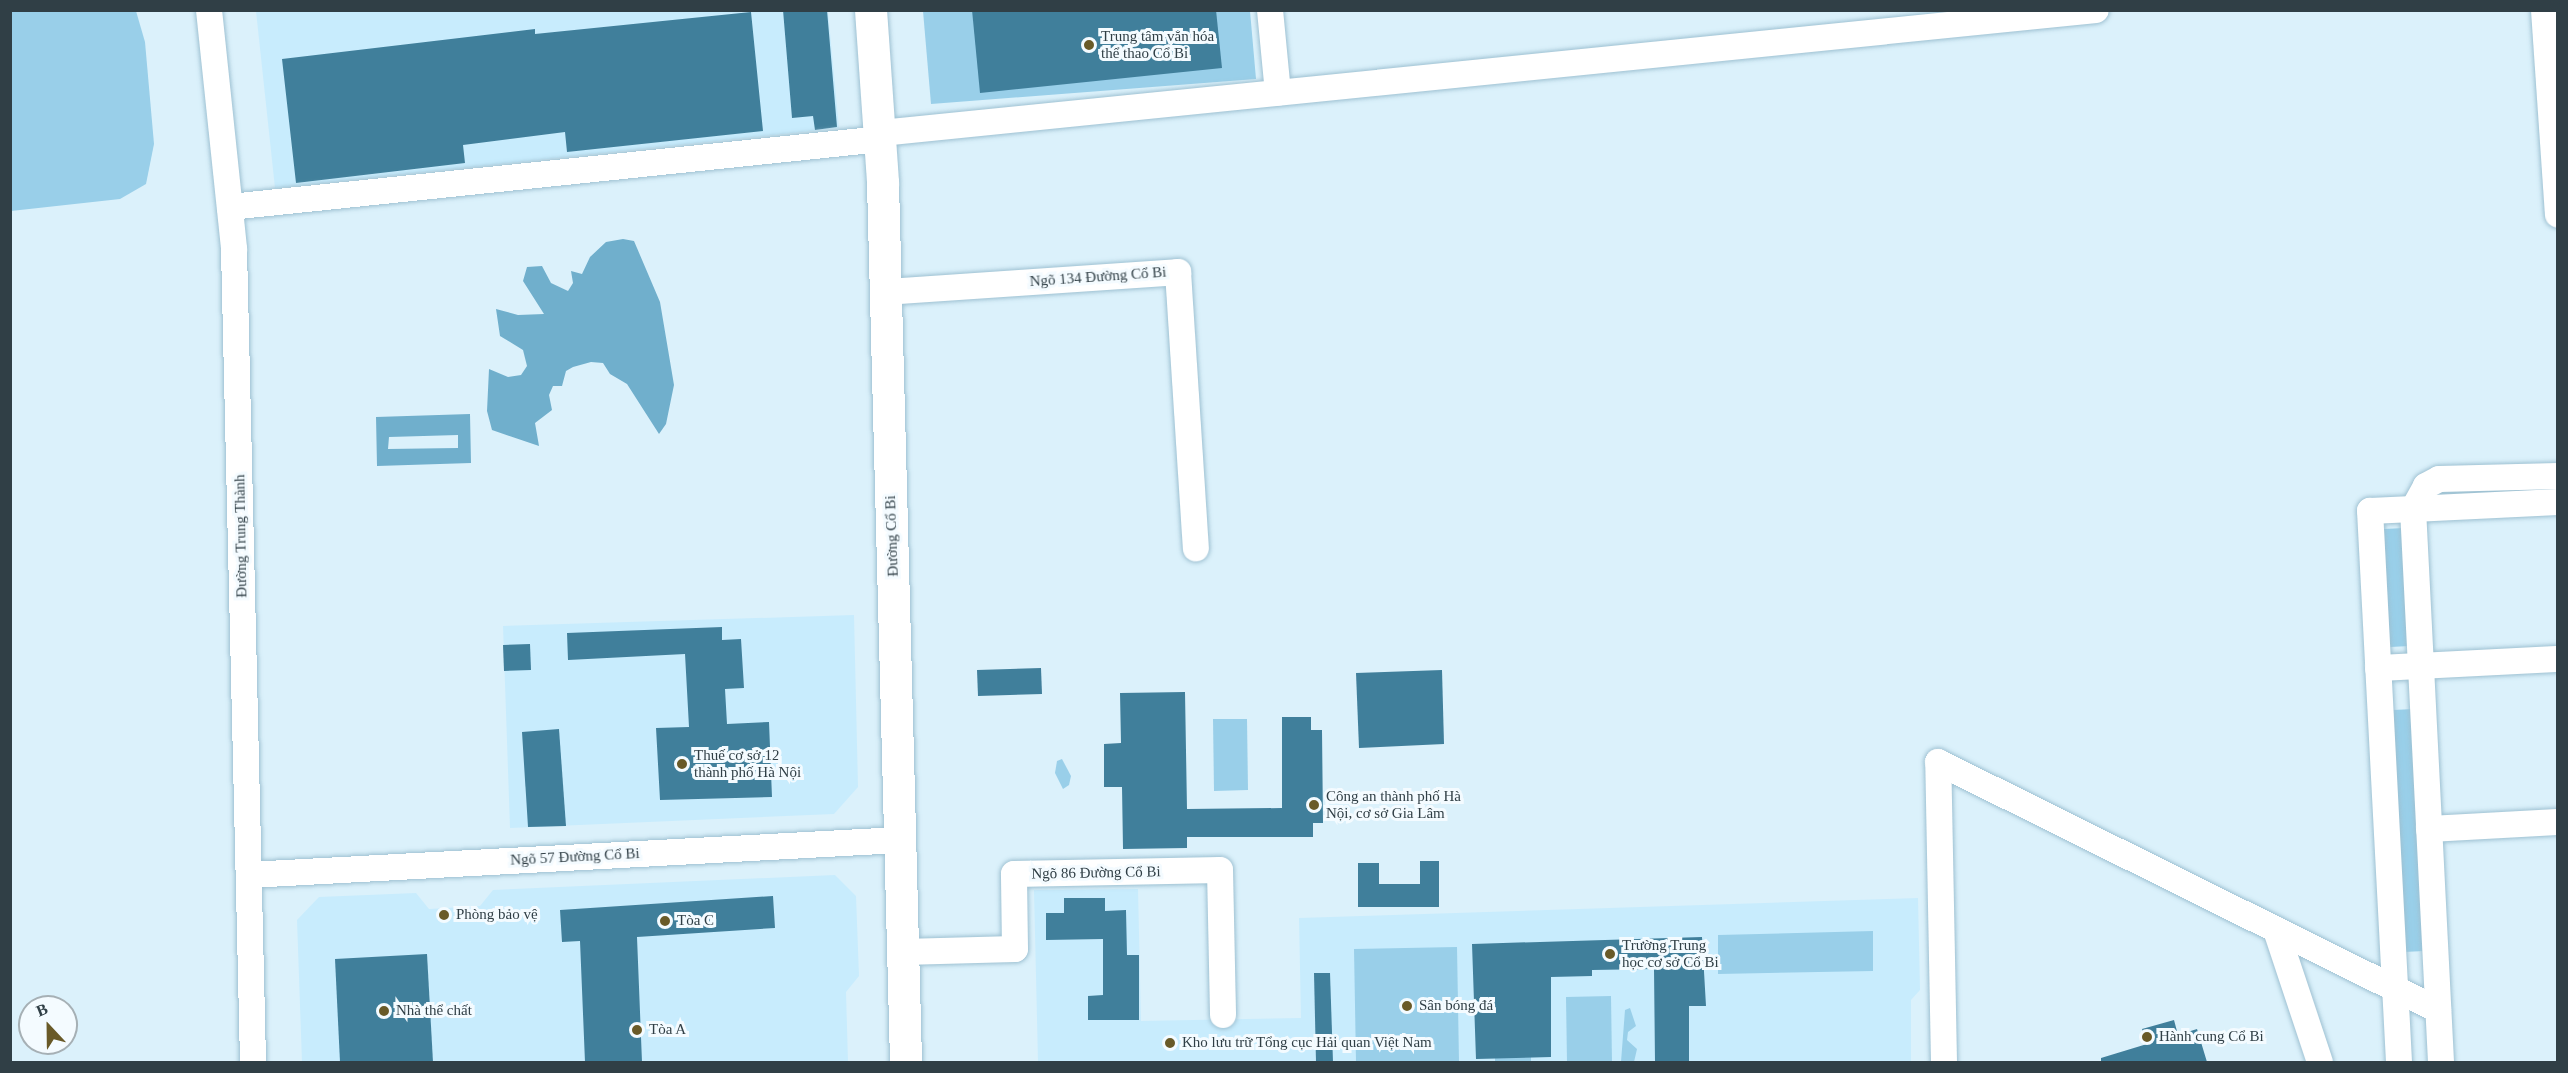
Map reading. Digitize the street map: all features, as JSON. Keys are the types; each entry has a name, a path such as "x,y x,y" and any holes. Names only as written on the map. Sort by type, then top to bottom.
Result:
{"main road":[{"name":"Đường Cổ Bi","path":"871,10 881,136 906,1062"}],"street":[{"name":"Đường Trung Thành","path":"210,10 230,207 253,1062"},
{"path":"1270,10 1278,93"},
{"path":"230,207 1278,93 2096,10"},
{"path":"2544,10 2555,142 2558,215"},
{"name":"Ngõ 134 Đường Cổ Bi","path":"886,292 1178,272 1196,548"},
{"path":"2441,1062 2413,509 2426,486 2439,479 2558,476"},
{"path":"2399,1062 2370,511 2558,502"},
{"path":"2378,668 2558,659"},
{"path":"1944,1062 1938,762 2438,1010"},
{"path":"2429,829 2558,822"},
{"name":"Ngõ 57 Đường Cổ Bi","path":"249,875 900,840"},
{"name":"Ngõ 86 Đường Cổ Bi","path":"903,952 1015,950 1014,874 1220,870 1222,1015"},
{"path":"2276,930 2320,1062"}],"shaded area":[{"path":"10,11 136,11 145,42 154,144 146,184 120,199 11,211"},
{"path":"256,11 828,11 839,128 275,188"},
{"name":"Trung tâm văn hóa thể thao Cổ Bi","path":"923,11 1250,11 1256,79 931,104"},
{"path":"623,239 634,241 660,302 674,385 666,424 659,434 627,384 610,374 603,363 591,362 566,371 562,386 553,386 549,395 552,410 535,423 539,446 492,430 487,411 489,369 508,377 521,375 527,366 523,350 500,336 496,309 518,315 544,314 523,281 527,267 542,266 551,283 568,291 573,283 571,271 582,274 590,257 606,242"},
{"path":"470,414 471,463 377,466 376,417","holes":["458,435 458,448 388,449 389,437"]},
{"path":"2404,528 2410,646 2390,647 2384,529"},
{"path":"854,615 858,787 834,814 510,828 503,626"},
{"path":"2414,709 2424,951 2404,952 2393,710"},
{"path":"1213,719 1247,719 1248,790 1214,791"},
{"path":"1062,759 1071,776 1069,785 1063,789 1055,773 1057,761"},
{"path":"835,875 856,896 859,976 846,992 848,1062 302,1062 297,920 319,897 416,893 429,909 480,906 493,890"},
{"name":"Trường Trung học cơ sở Cổ Bi","path":"1138,889 1141,1021 1301,1018 1299,918 1918,898 1920,990 1911,1000 1911,1062 1038,1062 1034,890"},
{"path":"1873,931 1873,971 1718,974 1718,935"},
{"name":"Sân bóng đá","path":"1457,947 1459,1062 1356,1062 1354,949"},
{"path":"1611,996 1612,1062 1567,1062 1566,997"},
{"path":"1630,1008 1636,1026 1628,1032 1627,1040 1637,1049 1634,1062 1621,1062 1625,1010"},
{"path":"1531,1057 1531,1062 1495,1062 1495,1058"}],"building":[{"path":"783,10 827,10 837,127 815,130 813,116 792,118"},
{"name":"Trung tâm văn hóa thể thao Cổ Bi","path":"972,10 1216,10 1222,68 980,93"},
{"path":"751,12 763,131 567,152 565,132 463,145 465,163 296,183 282,59 535,29 535,34"},
{"path":"722,627 722,640 741,639 744,688 725,689 727,724 769,722 772,797 660,800 656,728 689,727 685,654 568,660 567,633"},
{"path":"530,644 531,670 504,671 503,645"},
{"path":"1041,668 1042,694 978,696 977,670"},
{"path":"1442,670 1444,744 1359,748 1356,673"},
{"path":"1185,692 1187,809 1282,808 1282,717 1311,717 1311,730 1322,730 1323,823 1313,823 1313,837 1187,837 1187,848 1123,849 1122,787 1104,787 1104,744 1121,743 1120,693"},
{"path":"559,729 566,826 528,827 522,732"},
{"path":"1420,861 1439,861 1439,907 1358,907 1358,863 1379,863 1379,884 1420,884"},
{"path":"773,896 775,928 637,937 642,1062 585,1062 580,941 562,942 560,910"},
{"path":"1064,898 1105,898 1105,911 1126,910 1127,955 1139,955 1139,1020 1088,1020 1088,996 1103,995 1103,939 1046,940 1046,913 1064,913"},
{"path":"1702,937 1706,1006 1689,1006 1689,1062 1655,1062 1654,969 1592,970 1592,976 1551,977 1551,1057 1476,1059 1472,944"},
{"name":"Nhà thể chất","path":"427,954 433,1062 340,1062 335,959"},
{"path":"1314,973 1330,973 1333,1062 1316,1062"},
{"path":"2174,1020 2178,1035 2197,1029 2207,1062 2101,1062 2101,1058 2147,1044 2142,1029"}],"place":[{"name":"Trung tâm văn hóa thể thao Cổ Bi","path":"1089,45"},
{"name":"Thuế cơ sở 12 thành phố Hà Nội","path":"682,764"},
{"name":"Công an thành phố Hà Nội, cơ sở Gia Lâm","path":"1314,805"},
{"name":"Phòng bảo vệ","path":"444,915"},
{"name":"Tòa C","path":"665,921"},
{"name":"Trường Trung học cơ sở Cổ Bi","path":"1610,954"},
{"name":"Sân bóng đá","path":"1407,1006"},
{"name":"Nhà thể chất","path":"384,1011"},
{"name":"Tòa A","path":"637,1030"},
{"name":"Hành cung Cổ Bi","path":"2147,1037"},
{"name":"Kho lưu trữ Tổng cục Hải quan Việt Nam","path":"1170,1043"}]}
